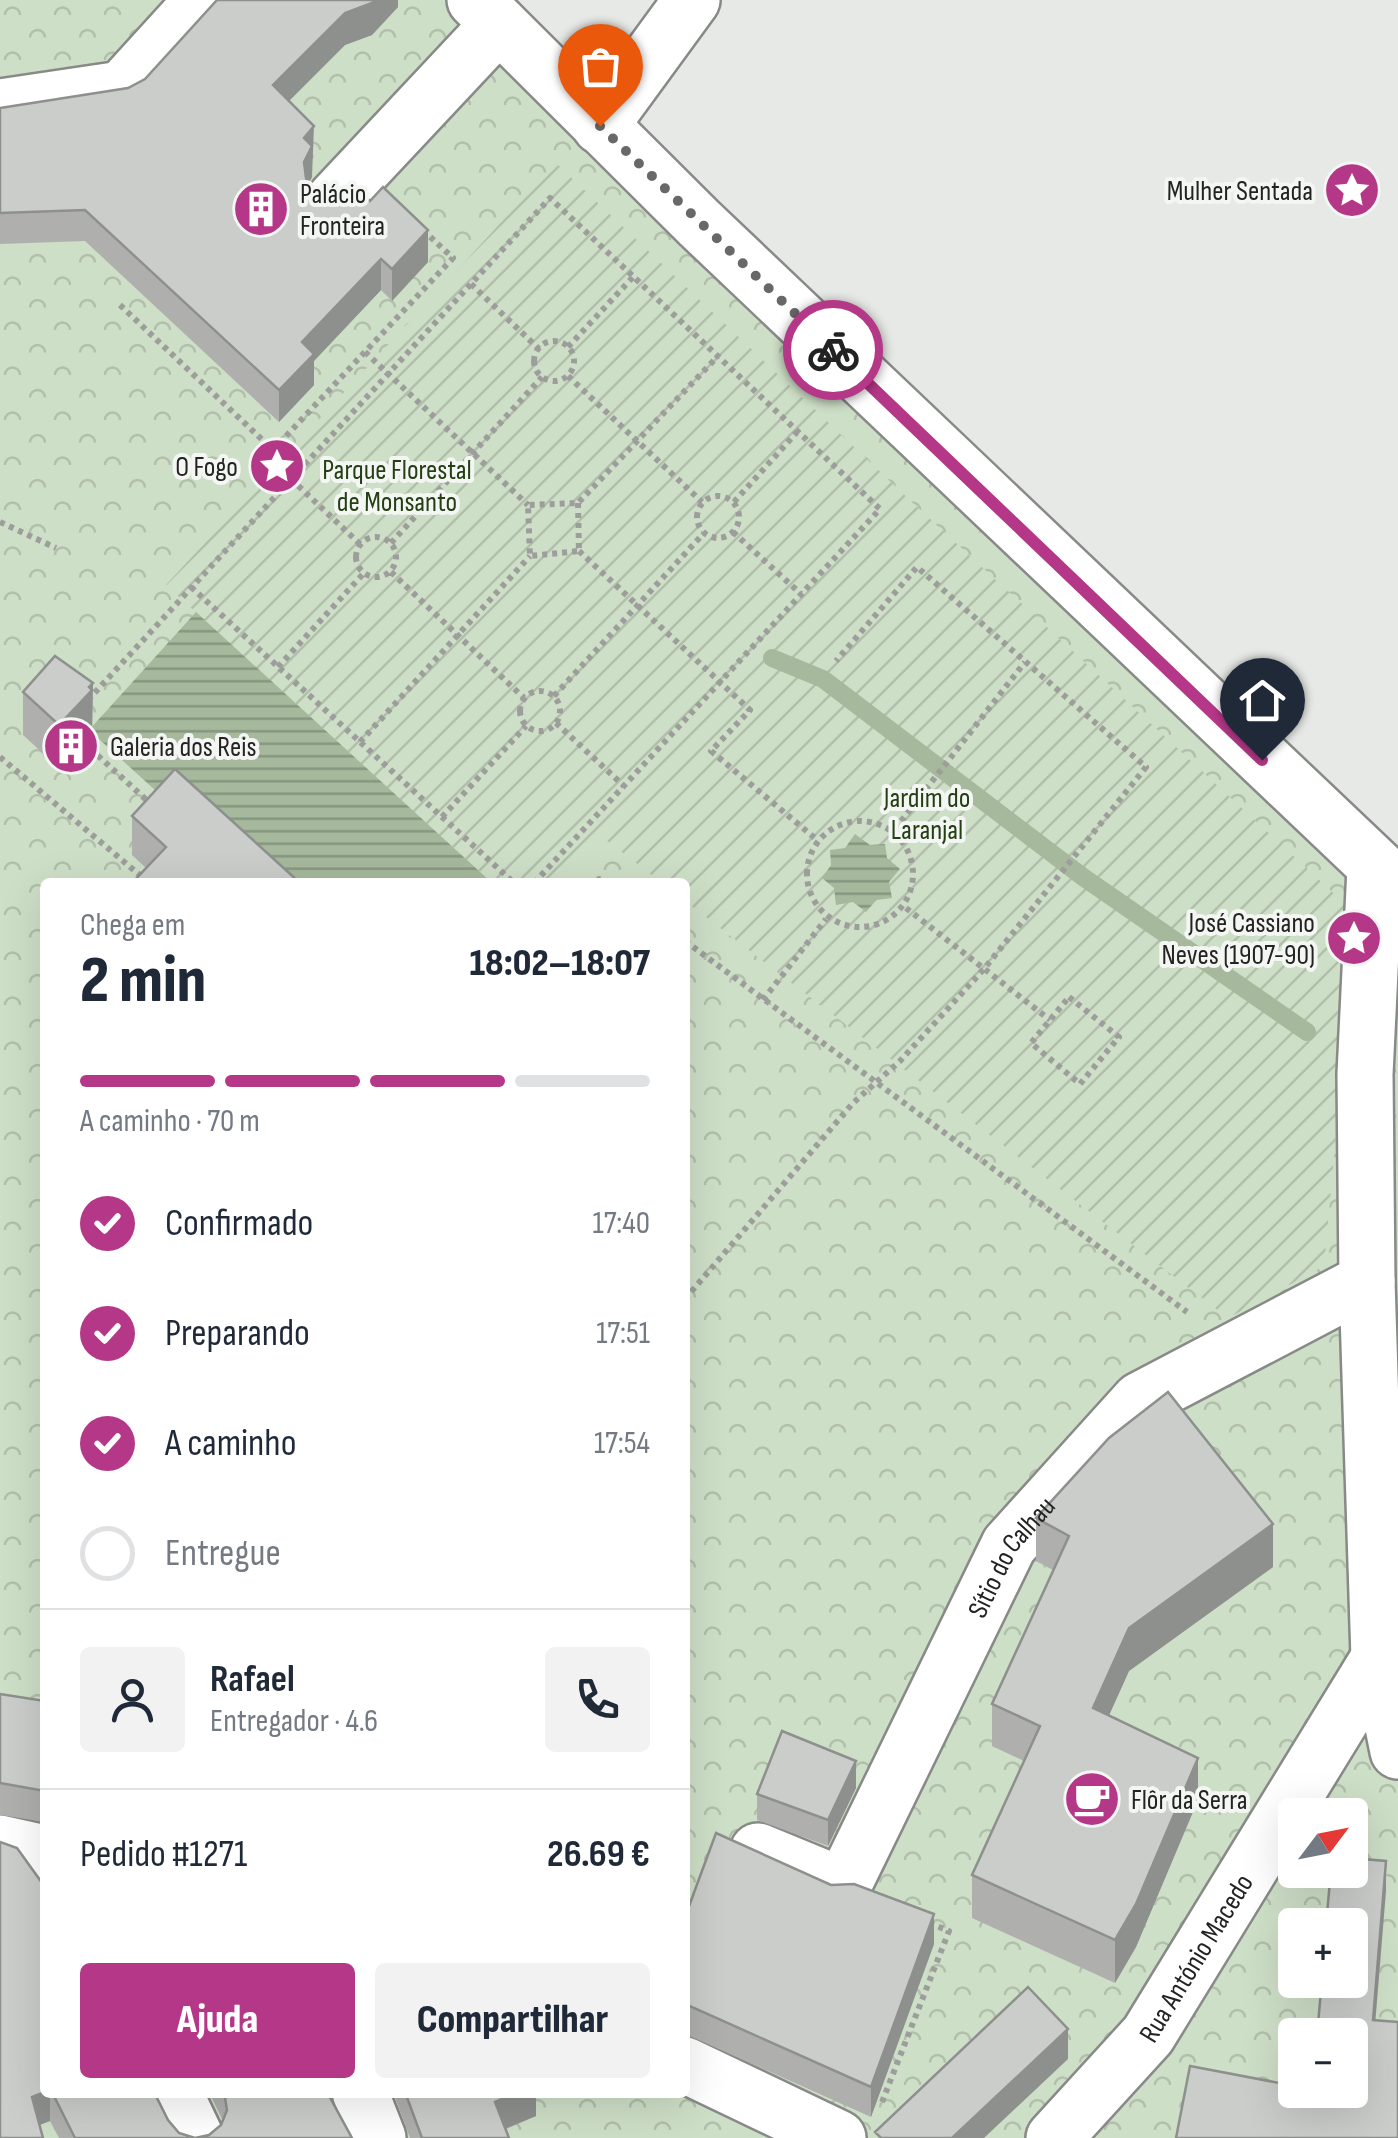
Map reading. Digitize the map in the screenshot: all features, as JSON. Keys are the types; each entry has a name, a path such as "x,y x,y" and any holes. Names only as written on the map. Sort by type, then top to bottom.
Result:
{"street":[{"path":"0,107 122,89 203,0"},
{"path":"600,126 692,0"},
{"path":"348,186 487,12 600,126 1387,878 1365,1074 1367,1280 1379,1658 1398,1751"},
{"name":"Sítio do Calhau","path":"843,1886 1009,1545 1140,1400 1367,1280"},
{"name":"Rua António Macedo","path":"1054,2138 1148,2035 1379,1658"},
{"path":"0,1844 40,1851"},
{"path":"758,1851 843,1886"},
{"path":"690,2067 857,2127"},
{"path":"177,2098 196,2138"},
{"path":"362,2098 378,2138"}],"path":[{"path":"120,304 272,450 453,258 348,186"},
{"path":"86,702 550,198 880,509 538,878"},
{"path":"568,348 633,276"},
{"path":"471,284 539,349"},
{"path":"556,342 568,348 574,364 568,376 552,382 542,377 534,361 539,349 556,342"},
{"path":"365,352 528,505 530,556"},
{"path":"528,505 578,503 718,356"},
{"path":"568,376 702,502"},
{"path":"391,544 542,377"},
{"path":"734,502 798,432"},
{"path":"290,479 361,545"},
{"path":"721,496 734,502 739,520 733,532 722,538 704,534 697,514 702,502 721,496"},
{"path":"578,503 580,551 750,710 711,751 816,839"},
{"path":"0,522 56,548"},
{"path":"733,532 801,594"},
{"path":"554,696 704,534"},
{"path":"379,537 391,544 397,555 391,572 376,578 364,573 356,557 361,545 379,537"},
{"path":"360,742 530,556 580,551"},
{"path":"690,1293 875,1083 984,969 1146,766 917,567 836,661"},
{"path":"391,572 524,698"},
{"path":"278,667 364,573"},
{"path":"191,587 509,878"},
{"path":"895,830 1025,662"},
{"path":"535,690 554,696 560,710 556,722 546,731 526,726 520,716 524,698 535,690"},
{"path":"556,722 624,786"},
{"path":"442,818 526,726"},
{"path":"83,742 167,818"},
{"path":"0,757 143,878"},
{"path":"851,818 895,830 916,872 906,908 871,929 826,919 805,880 816,839 851,818"},
{"path":"906,908 1050,1020"},
{"path":"763,1000 826,919"},
{"path":"690,946 1210,1329 1234,1353"},
{"path":"1069,997 1119,1037 1080,1084 1031,1044 1050,1020 1069,997"},
{"path":"843,1886 949,1932 857,2127"}],"green space":[{"name":"Parque Florestal de Monsanto","path":"0,0 459,0 1398,869 1398,2138 0,2138"},
{"name":"Jardim do Laranjal","path":"556,163 914,504 1356,914 1324,1266 1228,1318 690,905 690,878 656,878 606,840 568,878 487,878 166,585"}],"shaded area":[{"path":"196,612 487,878 252,878 89,730"},
{"path":"855,834 870,845 885,844 887,858 900,869 889,882 892,898 876,900 866,912 853,902 836,905 834,888 822,878 831,865 830,850 845,848"}],"building":[{"name":"Palácio Fronteira","path":"217,0 376,0 345,13 273,85 314,126 304,138 312,146 304,162 306,178 314,191 329,198 345,197 358,189 370,201 383,187 428,230 392,269 381,259 302,342 314,354 279,390 85,210 0,213 0,108 128,88 145,79"},
{"path":"55,656 93,683 89,687 92,690 59,725 23,692"},
{"path":"175,769 295,878 137,878 166,847 132,816"},
{"path":"1168,1392 1273,1524 1129,1628 1093,1708 1198,1758 1136,1904 1115,1940 972,1875 1040,1726 992,1704 1069,1536 1036,1518 1109,1438"},
{"path":"0,1694 40,1700 40,1790 0,1783"},
{"path":"782,1731 856,1761 828,1820 757,1794"},
{"path":"716,1833 831,1885 854,1884 934,1914 871,2087 690,2006 690,1903"},
{"path":"0,1842 17,1848 40,1880 40,2094 32,2097 43,2138 0,2138"},
{"path":"1368,1860 1386,1861 1373,2020 1398,2022 1398,2138 1176,2138 1190,2066 1278,2083 1278,2108 1368,2108 1368,2018 1319,2018 1320,1998 1368,1998 1368,1908 1328,1908 1329,1888 1368,1888"},
{"path":"1028,1987 1068,2029 952,2138 881,2138 875,2132"},
{"path":"55,2098 157,2098 179,2133 195,2138 75,2138"},
{"path":"225,2098 330,2098 352,2138 195,2138 209,2135 221,2125 227,2110"},
{"path":"407,2098 504,2098 495,2102 509,2138 422,2138"}],"waterway":[{"path":"772,658 823,679 1083,877 1307,1032"}],"way so far":[{"path":"600,126 833,350"}],"place":[{"name":"Mulher Sentada","path":"1352,190"},
{"name":"Palácio Fronteira","path":"261,209"},
{"name":"O Fogo","path":"277,466"},
{"name":"Galeria dos Reis","path":"71,746"},
{"name":"José Cassiano Neves (1907-90)","path":"1354,938"},
{"name":"Flôr da Serra","path":"1092,1799"}],"route":[{"path":"833,350 1262,760"}]}
